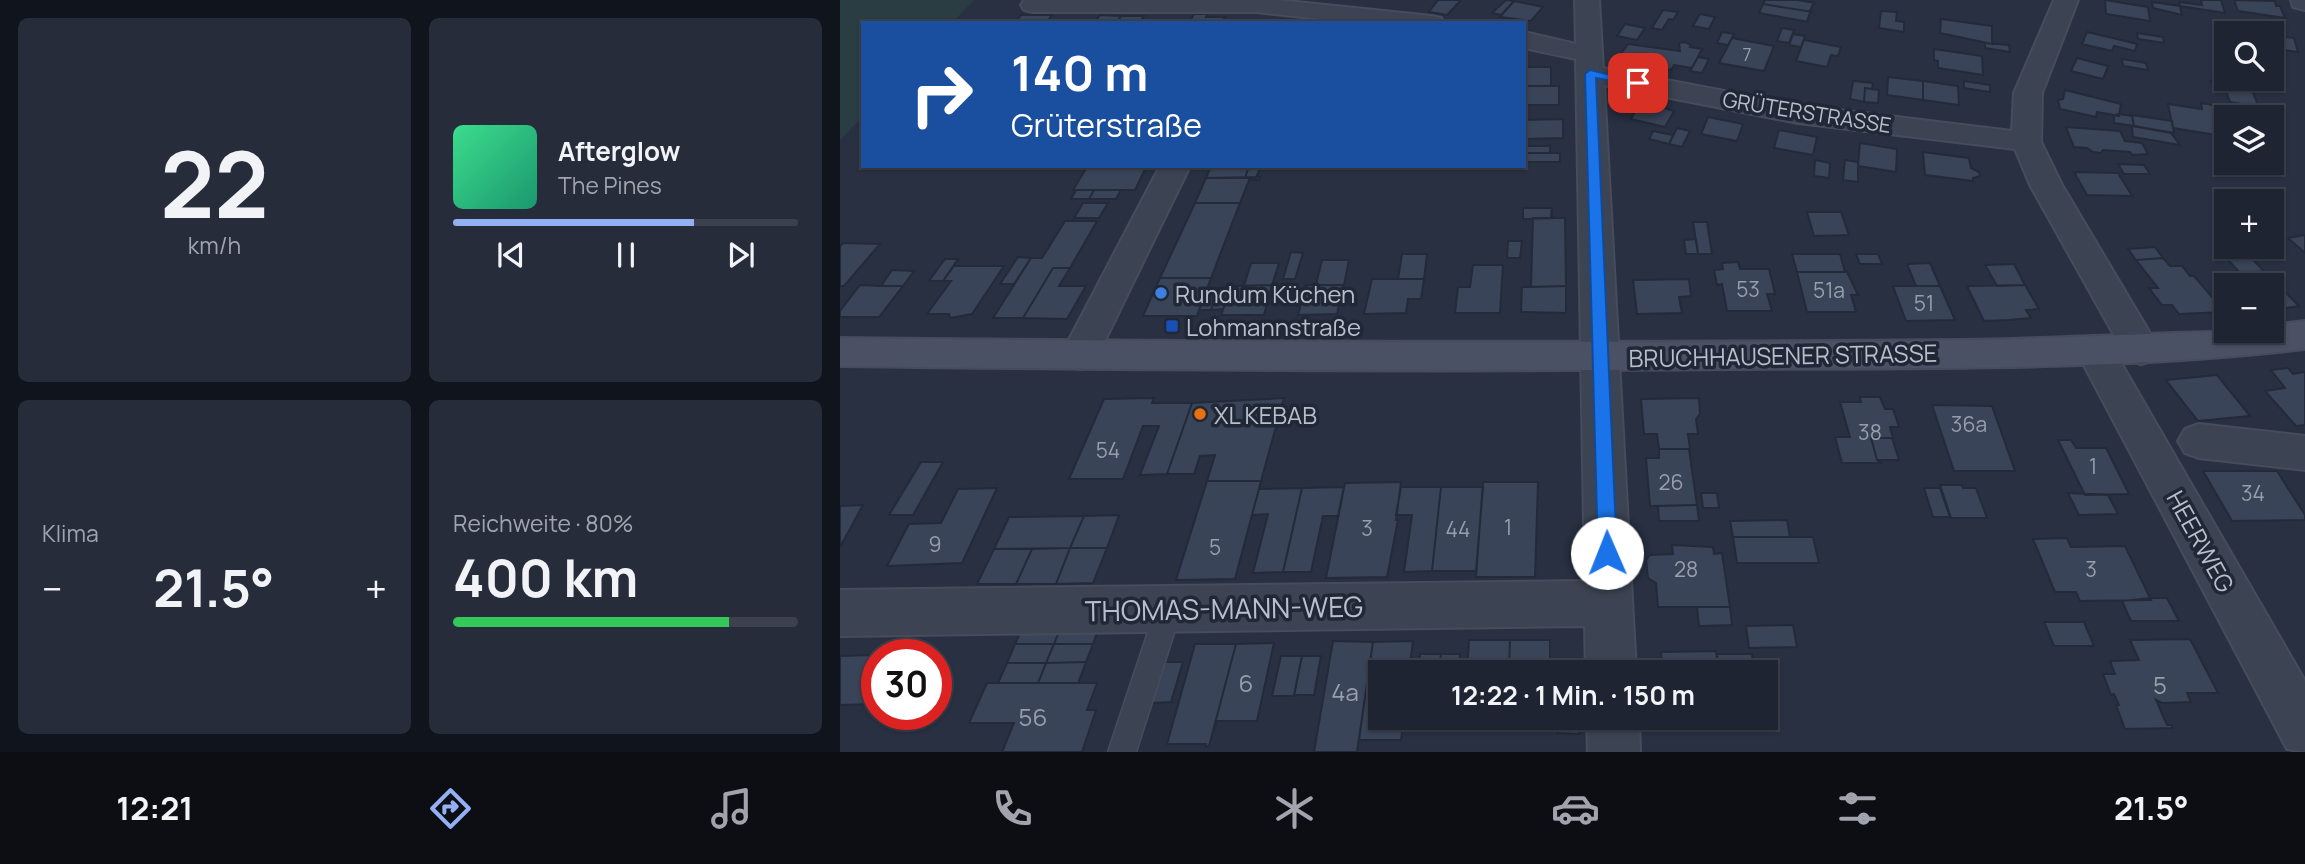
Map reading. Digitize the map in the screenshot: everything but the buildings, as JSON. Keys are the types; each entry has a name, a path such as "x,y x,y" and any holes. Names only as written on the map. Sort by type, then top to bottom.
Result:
{"street":[{"path":"1587,0 1602,356 1611,660"},
{"path":"2066,0 2028,93 2026,142 2046,185 2141,350"},
{"path":"1033,5 1253,9 1406,21"},
{"name":"GRÜTERSTRASSE","path":"1526,41 1589,64 1798,114 2026,142"},
{"path":"1080,355 1174,168"},
{"name":"BRUCHHAUSENER STRASSE","path":"840,352 1602,356 2095,352 2234,344 2305,335"},
{"name":"HEERWEG","path":"2095,352 2305,731"},
{"path":"2199,441 2305,453"},
{"name":"THOMAS-MANN-WEG","path":"840,614 1609,603"},
{"path":"1613,730 1614,752"}],"lane":[{"path":"1122,752 1168,608"}],"shaded area":[{"path":"840,0 974,0 954,21 861,21 861,118 840,140"}],"place":[{"name":"Rundum Küchen","path":"1161,293"},
{"name":"Lohmannstraße","path":"1172,326"},
{"name":"XL KEBAB","path":"1200,414"}],"route":[{"path":"1607,553 1590,74 1638,83"}]}
